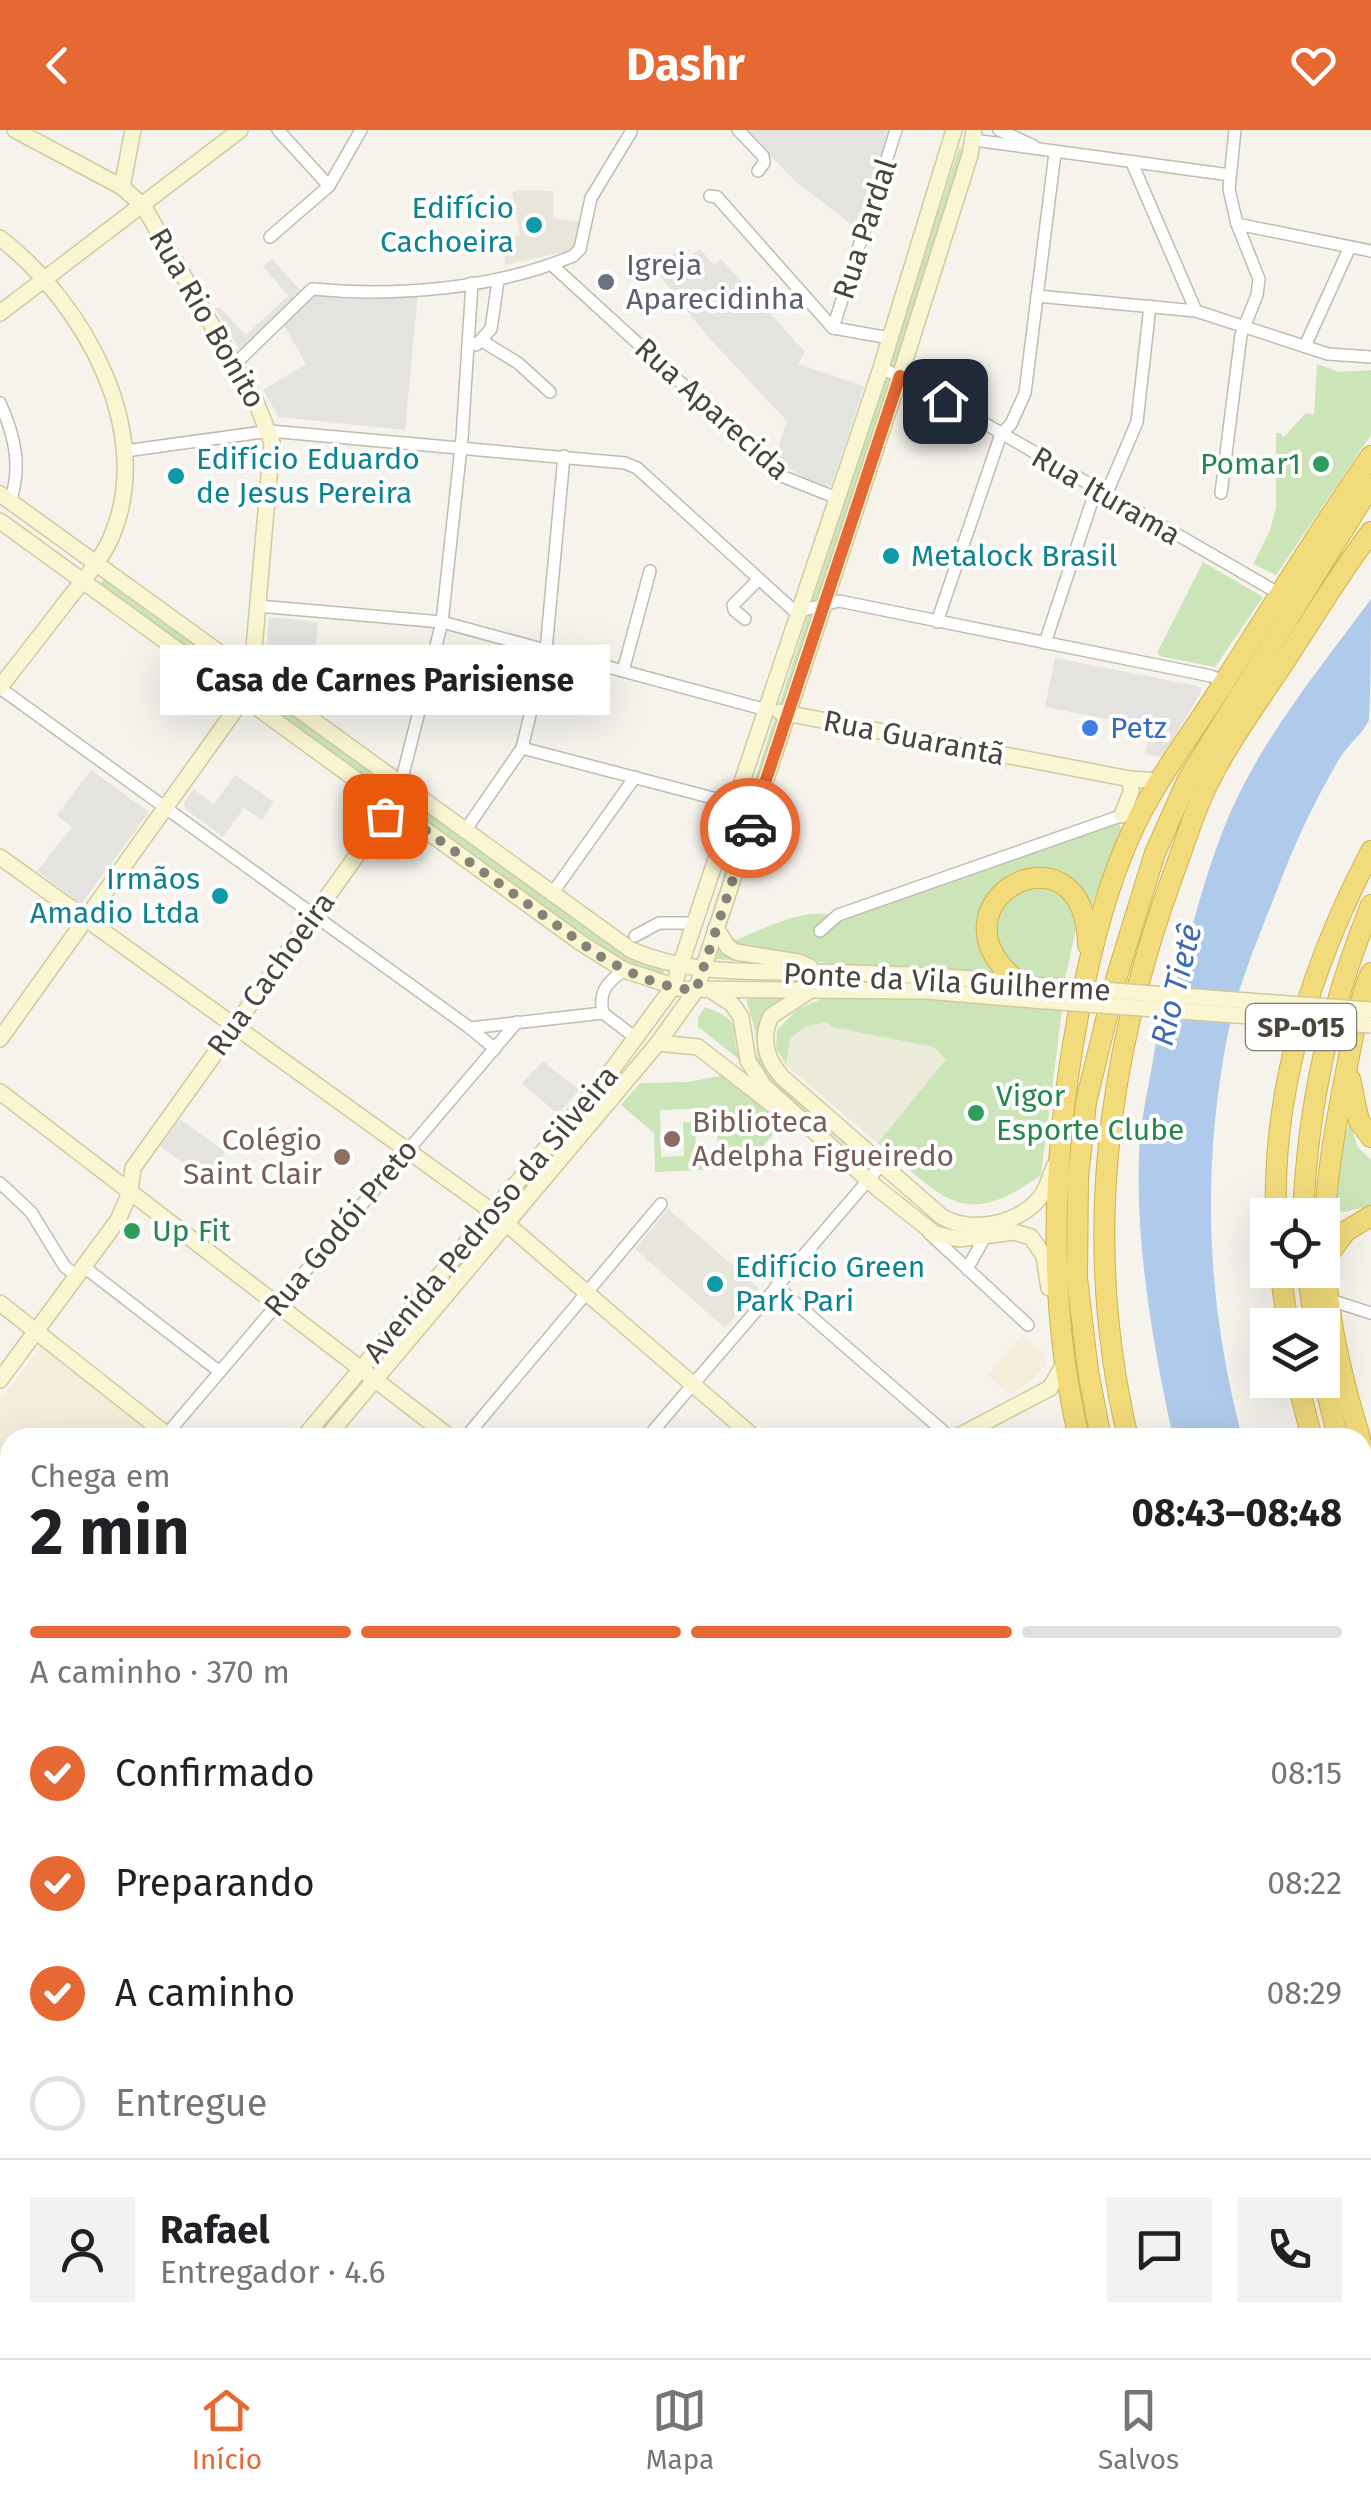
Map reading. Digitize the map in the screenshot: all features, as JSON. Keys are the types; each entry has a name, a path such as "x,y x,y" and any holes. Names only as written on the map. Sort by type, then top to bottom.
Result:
{"highway":[{"path":"1076,1428 1060,1333 1055,1263 1057,1162 1089,960 1110,890 1160,781 1371,456"},
{"path":"1100,1428 1088,1371 1077,1278 1078,1178 1086,1102 1116,979 1154,852 1188,779 1371,486"},
{"path":"1126,1428 1108,1333 1103,1219 1116,1087 1145,957 1204,793 1249,716 1366,538 1371,512"},
{"path":"1116,979 1114,948 1134,876 1189,737"},
{"name":"SP-015","path":"1277,1198 1282,1104 1295,1047 1322,959 1371,851"},
{"path":"1029,990 994,958 986,930 987,918 998,896 1022,881 1052,880 1070,887 1076,894 1088,926 1089,960"},
{"path":"1304,1198 1306,1144 1320,1066 1343,976 1371,906"},
{"path":"1328,1198 1348,1064 1371,973"},
{"path":"1348,1064 1355,1111 1371,1136"},
{"path":"1340,1238 1346,1230 1371,1216"},
{"path":"1329,1288 1341,1370 1357,1428"},
{"path":"1302,1398 1309,1428"},
{"path":"1328,1398 1336,1428"}],"main road":[{"name":"Rua Rio Bonito","path":"0,1040 243,699 258,606 272,442 270,431 144,206 122,187 14,130"},
{"path":"122,187 133,130"},
{"path":"0,313 240,130"},
{"name":"Avenida Pedroso da Silveira","path":"311,1428 637,1038 674,986 955,132"},
{"name":"Avenida Pedroso da Silveira","path":"335,1428 704,990 703,970 716,928 900,376 974,135"},
{"path":"0,238 44,279 72,316 98,361 112,397 125,451 122,506 111,538 96,564 0,687"},
{"name":"Ponte da Vila Guilherme","path":"5,498 631,950 703,970 823,972 1371,1025"},
{"name":"Ponte da Vila Guilherme","path":"0,521 598,955 624,970 674,986 704,990 1029,990 1371,1010"},
{"name":"Rua Guarantã","path":"767,710 1160,781"},
{"path":"1122,815 1130,799 1130,778"},
{"name":"Rua Cachoeira","path":"0,1380 120,1216 130,1192 133,1168 392,806 400,786"},
{"path":"0,857 493,1212 743,1428"},
{"path":"716,928 736,952 798,962 823,972"},
{"path":"704,990 737,1010 744,1024 752,1071 788,1109 926,1229 953,1239 1018,1232 1036,1241 1044,1256 1052,1325 1060,1333"},
{"path":"812,990 770,1016 764,1038 770,1063 946,1220 975,1226 1030,1208 1044,1192 1057,1162"},
{"path":"658,1043 698,1047 771,1105 788,1109"},
{"path":"0,1092 438,1428"},
{"path":"0,1303 159,1428"},
{"path":"972,1428 1050,1388 1064,1364"}],"street":[{"path":"278,130 328,186"},
{"path":"270,236 328,186 361,130"},
{"path":"738,130 763,156 764,163 758,172"},
{"name":"Rua Pardal","path":"833,328 896,130"},
{"path":"999,130 1051,153"},
{"path":"1221,493 1244,325 1257,296 1259,279 1237,224 1229,190 1235,130"},
{"path":"234,365 312,289 363,294 498,281 552,265 580,249 590,198 631,132"},
{"path":"974,135 1051,153 1230,175"},
{"path":"938,622 1000,434 1011,424 1025,393 1051,153"},
{"path":"1132,162 1196,310"},
{"path":"710,196 717,197 833,328 890,338"},
{"path":"1237,224 1371,250"},
{"path":"1305,346 1350,246"},
{"name":"Rua Aparecida","path":"552,265 773,468 792,482 837,498"},
{"path":"468,350 491,329 498,281"},
{"name":"Rua Cachoeira","path":"400,786 442,622 461,447 472,282"},
{"path":"1037,296 1196,310 1344,357 1371,356"},
{"path":"1045,643 1101,492 1137,422 1150,306"},
{"path":"482,341 518,363 550,392"},
{"name":"Rua Iturama","path":"880,368 1280,594"},
{"path":"0,404 16,456 17,477 5,498"},
{"path":"125,451 270,431 631,465 784,603 800,611 838,601 1211,676 1224,682"},
{"path":"464,832 522,748 546,650 564,456"},
{"path":"623,671 650,571"},
{"path":"745,619 734,610 734,605 758,580"},
{"name":"Rua Guarantã","path":"258,606 442,622 767,710"},
{"path":"0,687 495,1048"},
{"path":"522,748 736,804"},
{"path":"551,895 635,778"},
{"path":"820,931 838,915 1144,809"},
{"path":"635,936 659,924 696,924"},
{"path":"624,970 603,990 602,1012 637,1038"},
{"path":"470,1028 602,1012"},
{"name":"Rua Godói Preto","path":"175,1428 517,1022"},
{"path":"656,1428 882,1164"},
{"path":"0,1183 31,1212 65,1266 81,1272 220,1372"},
{"path":"473,1428 661,1204"},
{"path":"926,1229 1028,1325"},
{"path":"967,1269 985,1237"},
{"path":"776,1286 941,1428"},
{"path":"1330,1300 1371,1313"}],"shaded area":[{"path":"745,130 891,130 859,230 797,183"},
{"path":"553,191 553,218 580,222 575,249 506,265 501,240 520,235 512,192"},
{"path":"700,249 714,265 721,259 805,352 798,364 864,386 831,487 808,480 774,459 787,421 709,338 655,270 678,250 687,259"},
{"path":"272,259 302,292 241,352 215,308 220,308 246,335 288,296 263,266"},
{"path":"313,292 356,298 418,293 405,430 279,417 263,390 306,364 282,322"},
{"path":"269,617 318,622 315,651 332,652 334,664 326,666 341,676 332,690 280,649 265,667"},
{"path":"1055,658 1197,686 1200,694 1162,757 1145,754 1148,740 1141,738 1142,726 1045,707"},
{"path":"91,770 149,812 81,904 37,871 72,827 57,815"},
{"path":"235,775 274,802 262,820 244,808 223,837 185,809 184,803 193,789 214,804"},
{"path":"827,1022 832,1027 933,1047 946,1059 878,1143 786,1065 790,1039 807,1026"},
{"path":"543,1061 579,1090 558,1114 522,1083"},
{"path":"180,1119 225,1152 205,1179 160,1146"},
{"path":"668,1209 759,1288 725,1328 635,1249"},
{"path":"1022,1335 1045,1355 1046,1364 1029,1383 1008,1394 987,1375"},
{"path":"43,1349 144,1428 0,1428 0,1400"}],"green space":[{"path":"959,148 965,150 894,374 702,943"},
{"path":"1317,364 1339,372 1371,370 1371,435 1276,575 1253,564 1276,508 1276,433 1283,438 1306,413 1314,415"},
{"path":"1203,562 1263,597 1215,667 1159,656 1158,651"},
{"path":"105,578 225,665 219,674 99,586"},
{"path":"279,705 391,785 385,794 273,714"},
{"path":"425,811 608,942 666,968 661,978 622,963 419,819"},
{"path":"1120,822 1121,830 1090,910 1079,915 1065,979 847,966 721,946 738,961 716,959 724,928 726,936 736,940 798,916 836,916"},
{"path":"793,997 780,1004 759,1049 871,1163 869,1166 769,1080 758,1062 755,1030 746,999"},
{"name":"Vigor Esporte Clube","path":"824,998 928,999 1062,1010 1041,1175 991,1202 971,1204 954,1201 920,1179 878,1143 946,1059 933,1047 832,1027 827,1022 807,1026 790,1038 786,1065 776,1048 777,1030 798,1009"},
{"path":"705,1007 732,1022 740,1060 698,1027"},
{"path":"720,1076 731,1080 782,1124 745,1168 655,1172 654,1133 621,1105 640,1083 688,1082","holes":["716,1108 718,1155 696,1156 695,1122 683,1122 684,1156 661,1157 660,1110"]},
{"path":"1348,1126 1352,1127 1357,1146 1371,1160 1371,1206 1340,1210 1337,1198"}],"water":[{"name":"Rio Tietê","path":"1371,599 1369,720 1341,756 1310,813 1252,954 1227,1038 1213,1139 1212,1239 1221,1338 1240,1428 1171,1428 1152,1327 1139,1213 1140,1139 1156,1040 1148,1036 1158,1031 1162,1023 1231,811 1295,701"}],"way so far":[{"path":"385,816 392,806 624,970 647,980 696,990 750,828"}],"place":[{"name":"Edifício Cachoeira","path":"534,225"},
{"name":"Igreja Aparecidinha","path":"606,282"},
{"name":"Pomar1","path":"1321,464"},
{"name":"Edifício Eduardo de Jesus Pereira","path":"176,476"},
{"name":"Metalock Brasil","path":"891,556"},
{"name":"Petz","path":"1090,728"},
{"name":"Casa de Carnes Parisiense","path":"385,816"},
{"name":"Irmãos Amadio Ltda","path":"220,896"},
{"name":"Vigor Esporte Clube","path":"976,1113"},
{"name":"Biblioteca Adelpha Figueiredo","path":"672,1139"},
{"name":"Colégio Saint Clair","path":"342,1157"},
{"name":"Up Fit","path":"132,1231"},
{"name":"Edifício Green Park Pari","path":"715,1284"}],"route":[{"path":"750,828 900,376 945,401"}]}
